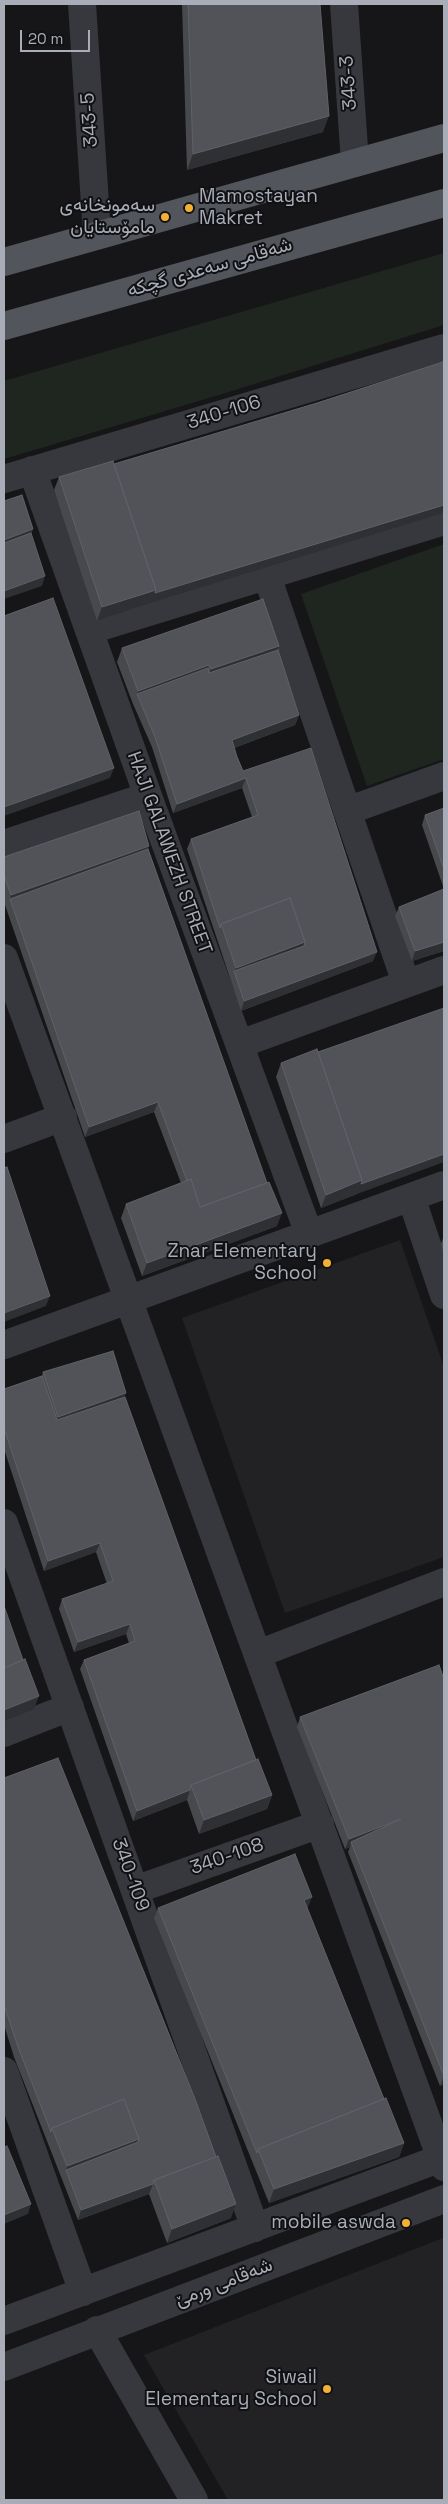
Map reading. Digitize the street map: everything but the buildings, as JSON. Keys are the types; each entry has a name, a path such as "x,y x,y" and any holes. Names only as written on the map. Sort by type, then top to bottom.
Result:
{"main road":[{"path":"4,262 444,138"},
{"name":"شەقامی سەعدی گچکە","path":"4,326 444,203"}],"street":[{"name":"343-5","path":"82,4 97,236"},
{"name":"343-3","path":"344,4 355,163"},
{"name":"340-106","path":"4,479 444,348"},
{"name":"HAJI GALAWEZH STREET","path":"32,470 148,796 309,1234"},
{"path":"90,630 444,522"},
{"path":"267,576 406,983"},
{"path":"348,811 444,776"},
{"path":"4,844 148,796"},
{"path":"4,958 443,2161 4,2321"},
{"path":"240,1044 444,970"},
{"path":"4,1139 63,1117"},
{"path":"4,1345 444,1185"},
{"path":"411,1197 444,1295"},
{"name":"340-109","path":"4,1523 255,2228"},
{"path":"258,1654 444,1582"},
{"path":"4,1733 70,1707"},
{"name":"340-108","path":"135,1890 320,1824"},
{"path":"4,2071 10,2110 83,2292"},
{"name":"شەقامی ورمێ","path":"4,2367 444,2199"},
{"path":"98,2330 194,2500"}],"shaded area":[{"path":"444,253 444,325 4,459 4,381"},
{"path":"444,544 444,759 367,786 301,594"},
{"path":"400,1240 444,1367 444,1557 285,1613 182,1318"},
{"path":"443,2238 444,2500 228,2500 144,2355"}],"place":[{"name":"Mamostayan Makret","path":"189,208"},
{"name":"سەمونخانەی مامۆستایان","path":"165,217"},
{"name":"Znar Elementary School","path":"327,1263"},
{"name":"mobile aswda","path":"406,2223"},
{"name":"Siwail Elementary School","path":"327,2389"}]}
